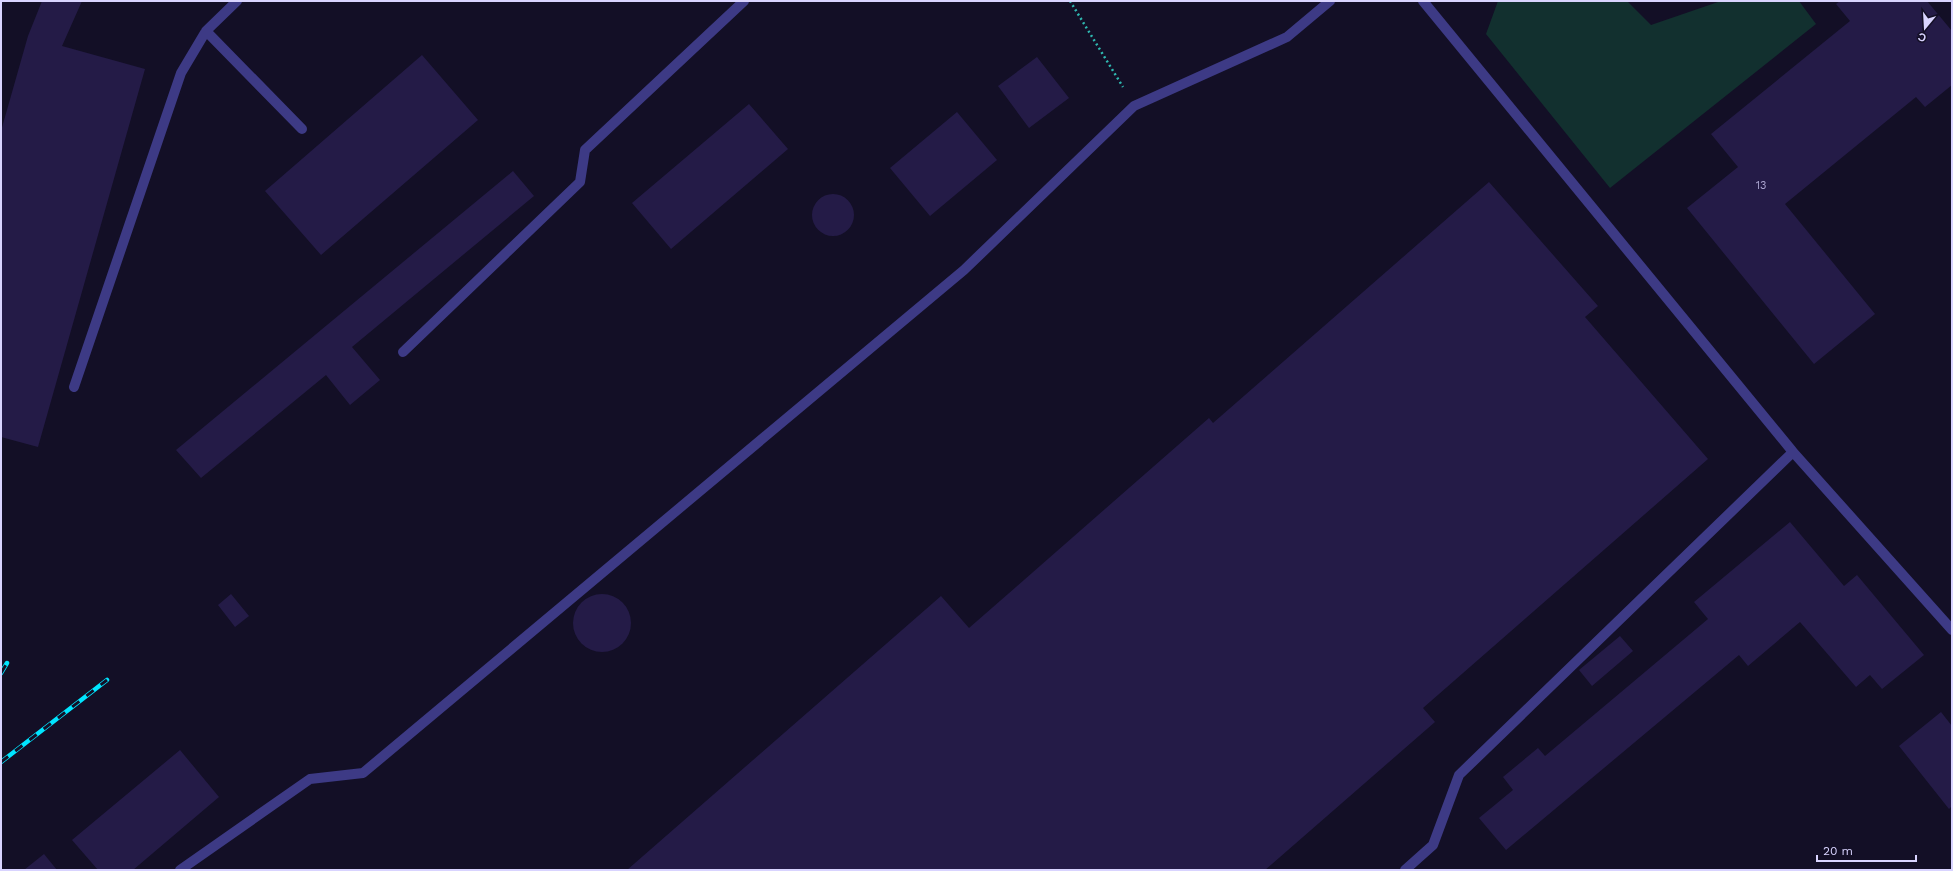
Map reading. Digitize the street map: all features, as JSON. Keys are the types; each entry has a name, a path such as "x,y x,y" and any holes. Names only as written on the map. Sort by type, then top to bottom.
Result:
{"lane":[{"path":"74,388 181,73 206,31 237,1"},
{"path":"403,352 580,182 585,150 744,1"},
{"path":"180,870 310,779 363,773 964,270 1134,106 1287,37 1330,1"},
{"path":"1423,1 1792,452 1952,630"},
{"path":"206,31 302,129"},
{"path":"1405,870 1433,845 1459,775 1792,452"}],"path":[{"path":"1070,1 1134,106"}],"green space":[{"path":"1498,1 1627,1 1651,25 1721,1 1799,1 1816,24 1610,188 1486,34"}],"building":[{"path":"42,1 82,1 62,46 145,69 38,447 1,437 1,131 28,36"},
{"path":"1840,1 1927,1 1952,31 1952,85 1925,107 1916,97 1785,204 1875,314 1814,364 1687,208 1738,167 1711,134 1850,21 1836,4"},
{"path":"422,55 478,120 321,255 265,191"},
{"path":"1037,57 1069,98 1029,128 998,86"},
{"path":"749,104 788,149 671,249 632,203"},
{"path":"957,112 997,160 930,216 890,168"},
{"path":"513,171 534,196 352,347 380,380 350,405 326,375 201,478 176,450"},
{"path":"1489,182 1598,306 1585,317 1708,459 1423,708 1435,722 1265,870 627,870 941,596 969,628 1209,418 1213,423"},
{"path":"829,194 837,194 845,197 851,203 854,215 851,227 845,233 837,236 829,236 821,233 815,227 812,219 812,211 815,203 821,197"},
{"path":"1790,522 1844,586 1857,575 1924,655 1882,689 1870,675 1856,687 1800,622 1748,666 1739,655 1506,850 1479,818 1513,790 1503,777 1538,748 1545,756 1708,619 1694,602"},
{"path":"231,594 249,616 235,627 218,605"},
{"path":"596,594 608,594 623,602 631,617 631,629 623,644 608,652 596,652 581,644 573,629 573,617 581,602"},
{"path":"1620,636 1633,651 1592,686 1579,670"},
{"path":"1941,712 1952,726 1952,806 1949,809 1899,746"},
{"path":"180,750 219,797 133,870 98,870 72,840"},
{"path":"44,854 57,870 24,870"}],"railway":[{"path":"1,673 7,663"},
{"path":"1,762 107,680"}]}
